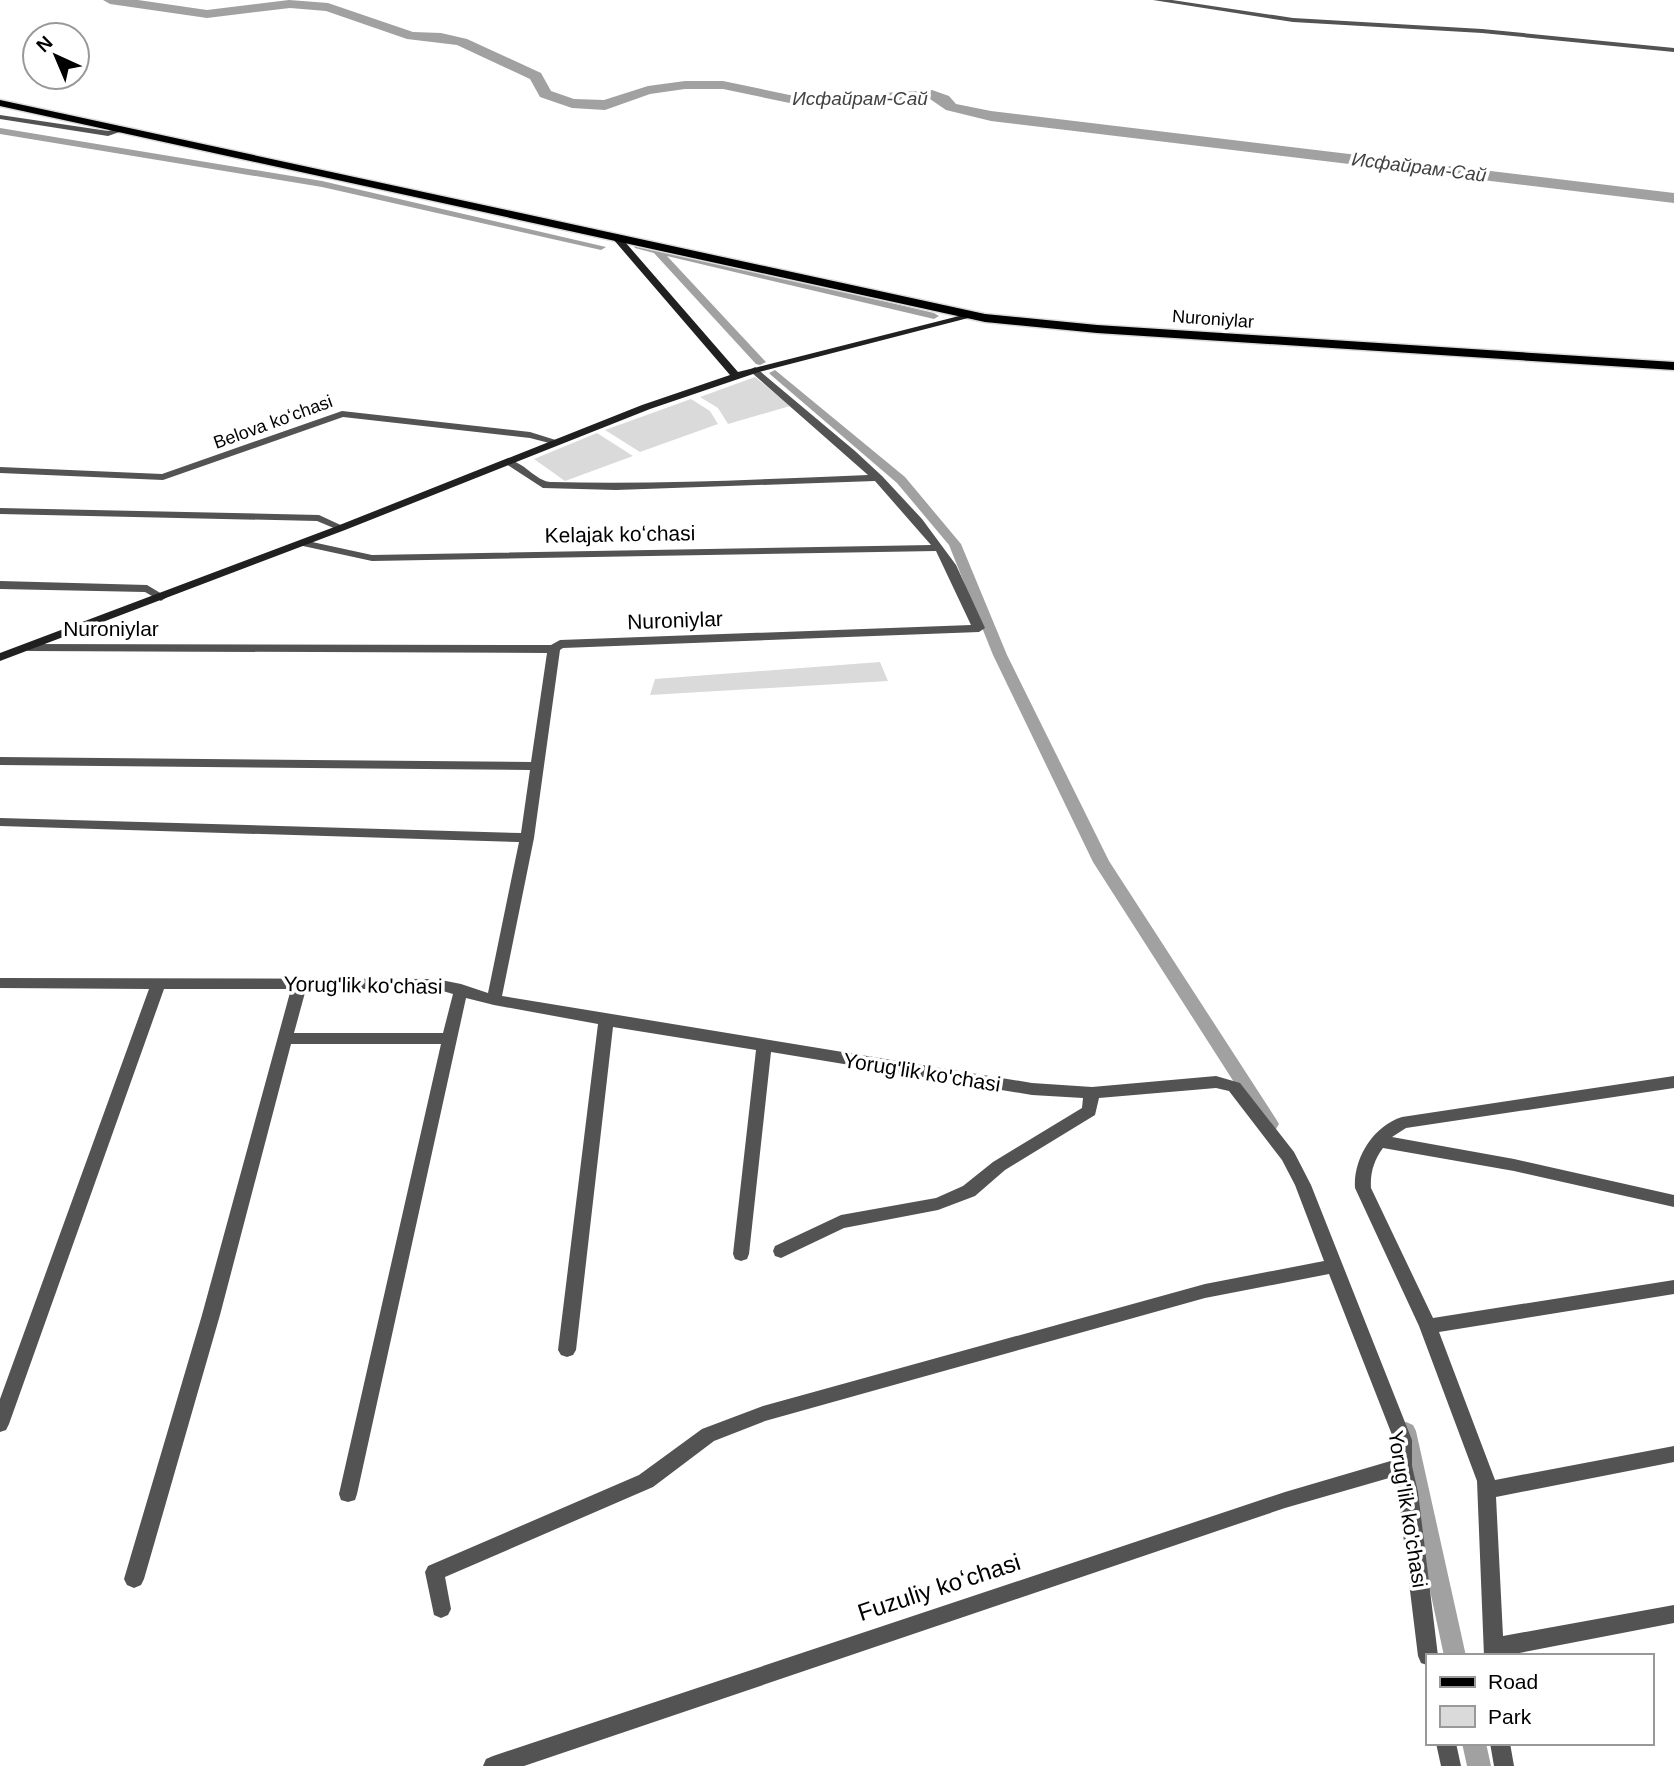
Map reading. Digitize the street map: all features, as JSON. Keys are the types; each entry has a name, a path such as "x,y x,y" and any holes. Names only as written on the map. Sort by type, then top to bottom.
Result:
{"main road":[{"path":"0,103 971,316"},
{"path":"616,237 736,376"},
{"name":"Nuroniylar","path":"0,657 303,543 557,442 736,376 971,316 1097,329 1674,366"}],"street":[{"path":"1157,0 1293,20 1482,31 1674,50"},
{"path":"0,117 108,134 124,129"},
{"name":"Nuroniylar","path":"29,647 554,649 560,644 979,628 939,548 878,478 755,370"},
{"name":"Belova koʻchasi","path":"0,470 163,477 342,414 517,434 557,442"},
{"path":"508,463 543,485 616,487 878,478"},
{"path":"0,511 319,518 341,528"},
{"name":"Kelajak koʻchasi","path":"303,543 372,558 939,548"},
{"path":"0,585 147,589 161,597"},
{"path":"494,1000 527,838 554,649"},
{"path":"0,761 537,766"},
{"path":"0,822 527,838"},
{"path":"134,1579 211,1315 300,983"},
{"name":"Yorug'lik ko'chasi","path":"2,986 436,984 494,1000 606,1020 1032,1088 1092,1094 1216,1082 1234,1087 1288,1156 1336,1266 1403,1440 1403,1466 1409,1492 1429,1654"},
{"path":"0,1424 158,985"},
{"path":"348,1494 461,989"},
{"path":"567,1350 606,1020"},
{"path":"286,1038 449,1039"},
{"path":"741,1254 764,1047"},
{"path":"1674,1082 1402,1123 1379,1141 1365,1163 1363,1188 1428,1326 1489,1490 1494,1651 1674,1614"},
{"path":"781,1251 841,1222 937,1204 969,1191 999,1166 1089,1111 1092,1094"},
{"path":"1379,1141 1514,1164 1674,1201"},
{"path":"441,1609 435,1572 646,1481 708,1435 763,1414 1064,1328 1205,1291 1336,1266"},
{"path":"1428,1326 1674,1287"},
{"path":"1489,1490 1674,1454"},
{"name":"Fuzuliy koʻchasi","path":"493,1766 1285,1500 1403,1466"},
{"path":"1446,1745 1451,1766"},
{"path":"1500,1745 1504,1766"}],"green space":[{"path":"755,377 790,406 728,424 718,408 700,397"},
{"path":"691,399 710,411 718,424 640,452 605,430"},
{"path":"597,433 633,456 565,481 534,459"},
{"path":"880,662 888,681 650,695 655,679"}],"waterway":[{"name":"Исфайрам-Сай","path":"110,0 207,14 290,4 328,7 370,24 412,36 441,37 462,42 536,76 545,94 572,103 605,105 648,90 685,85 723,85 779,99 804,102 932,94 944,99 951,107 991,116 1230,147 1674,198"},
{"path":"0,131 322,184 601,247"},
{"path":"639,246 934,316"},
{"path":"659,253 760,362"},
{"path":"775,373 901,480 955,544 1000,655 1101,862 1270,1124"},
{"path":"1406,1431 1455,1654"},
{"path":"1474,1745 1479,1766"}]}
